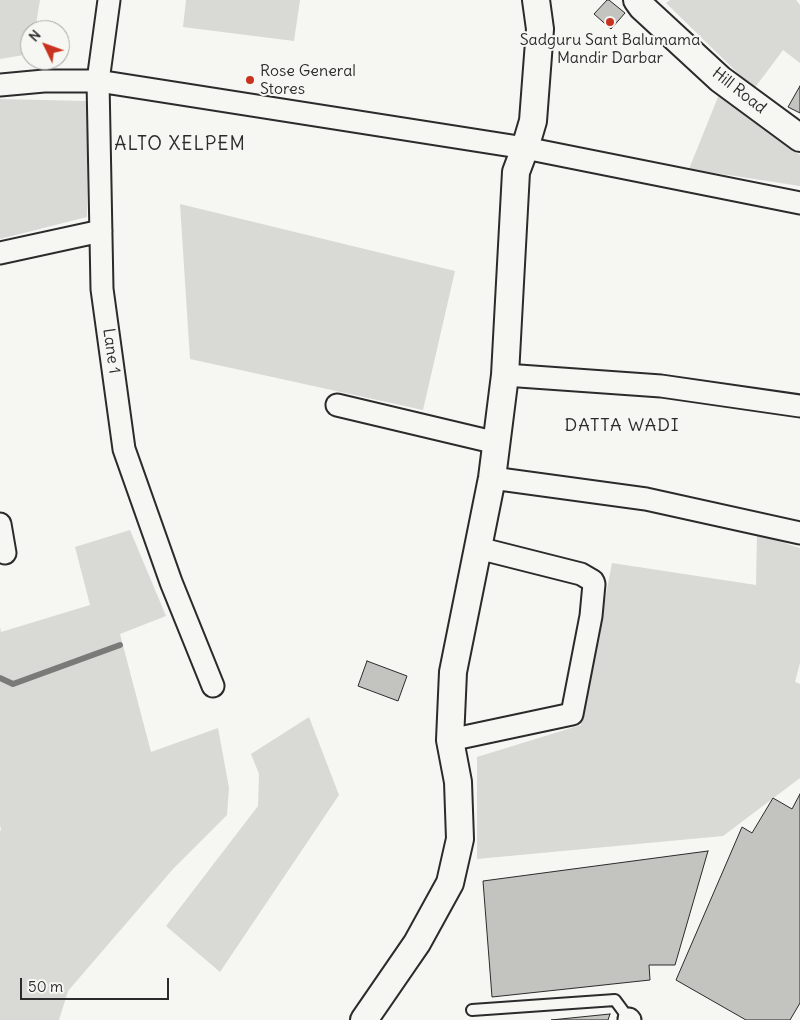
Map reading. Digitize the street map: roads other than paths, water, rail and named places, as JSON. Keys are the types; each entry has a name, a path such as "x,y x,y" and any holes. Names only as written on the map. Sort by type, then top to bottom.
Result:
{"street":[{"name":"Lane 1","path":"109,0 98,81 102,289 124,449 171,582 213,686"},
{"path":"364,1020 417,943 450,883 460,839 458,782 450,740 454,672 492,478 497,443 505,375 516,172 533,121 540,29 536,0"},
{"name":"Hill Road","path":"637,0 642,7 720,79 800,138"},
{"path":"0,85 44,81 98,81 525,148 800,203"},
{"path":"0,253 101,231"},
{"path":"505,375 661,386 800,406"},
{"path":"338,404 497,443"},
{"path":"492,478 646,499 800,533"},
{"path":"0,524 5,553"},
{"path":"450,740 572,714 591,616 593,580 581,574 478,548"}],"lane":[{"path":"472,1010 615,1000 630,1020"}],"waterway":[{"path":"0,678 13,684 120,645"}],"place":[{"name":"Sadguru Sant Balumama Mandir Darbar","path":"610,22"},
{"name":"Rose General Stores","path":"250,80"}],"district":[{"name":"ALTO XELPEM","path":"180,145"},
{"name":"DATTA WADI","path":"622,426"}]}
